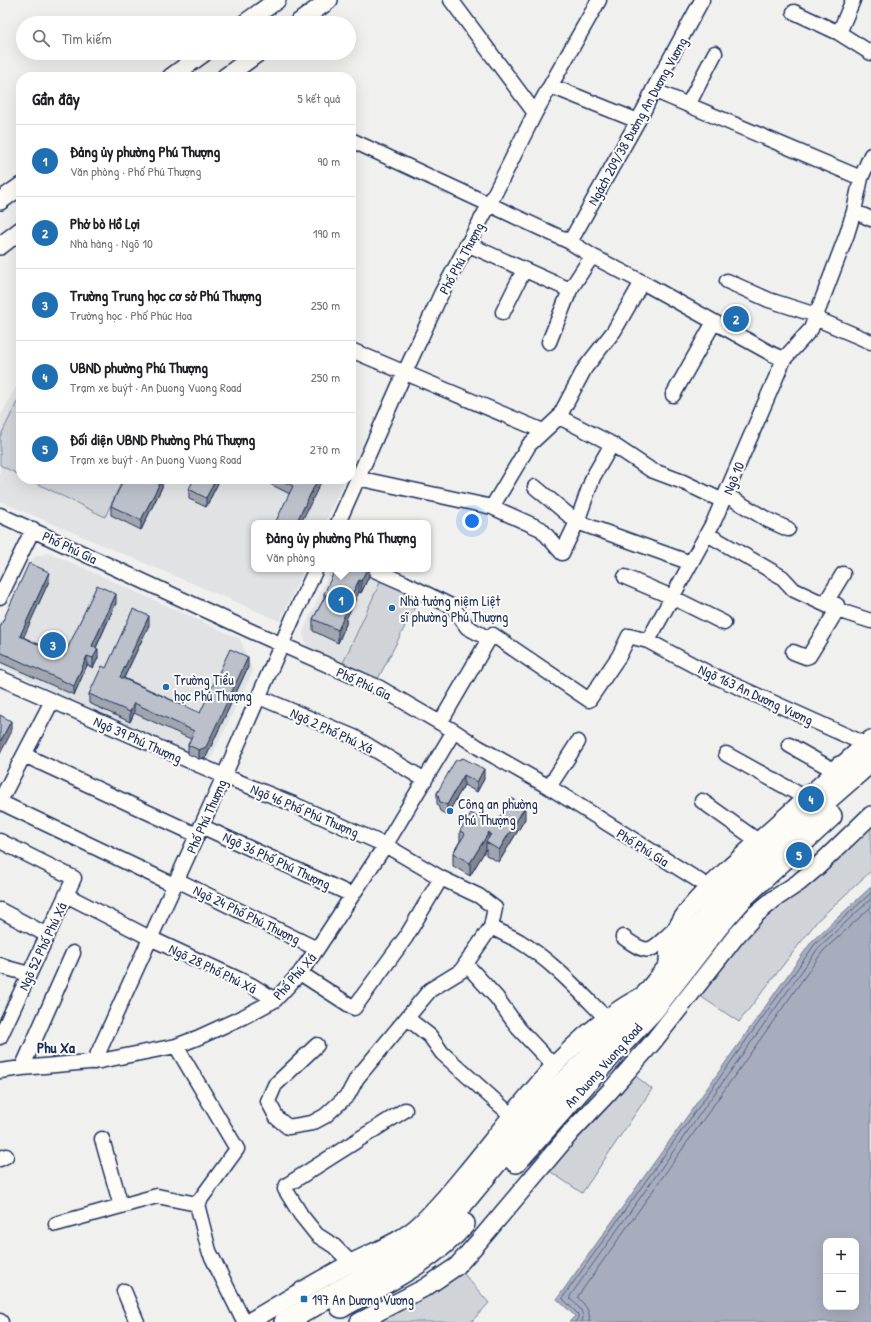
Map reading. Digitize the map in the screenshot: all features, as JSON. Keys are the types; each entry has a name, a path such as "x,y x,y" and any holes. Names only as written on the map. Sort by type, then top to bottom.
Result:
{"main road":[{"path":"838,769 850,764 870,748"},
{"name":"An Duong Vuong Road","path":"285,1322 422,1243 441,1227 462,1204 554,1093 607,1039 647,994 713,908 734,884 870,748"},
{"name":"An Duong Vuong Road","path":"314,1322 418,1262 438,1249 457,1231 528,1148 653,1010 718,926 745,895 780,861 871,780"}],"street":[{"path":"255,16 277,0"},
{"path":"307,16 329,0"},
{"path":"451,0 536,113"},
{"name":"Phố Phú Thượng","path":"357,478 404,372 442,292 489,205 550,86 599,0"},
{"name":"Ngách 209/38 Đường An Dương Vương","path":"570,242 638,121 653,90 702,0"},
{"path":"839,34 853,0"},
{"path":"794,12 839,34 871,53"},
{"path":"688,105 714,53"},
{"path":"178,72 194,60"},
{"path":"232,72 248,60"},
{"path":"550,86 638,121"},
{"path":"653,90 861,178"},
{"path":"356,142 570,242 592,256 772,354 784,359"},
{"name":"Ngõ 10","path":"648,641 707,534 784,359 810,329 854,211 861,178 871,155"},
{"path":"0,201 16,190"},
{"path":"854,211 871,219"},
{"path":"0,246 16,234"},
{"path":"467,244 570,290"},
{"path":"549,342 570,290 592,256"},
{"path":"503,312 524,270"},
{"path":"727,281 871,342"},
{"path":"492,506 529,445 559,417 584,368 614,331 642,282"},
{"path":"673,395 714,322"},
{"path":"356,352 543,431"},
{"path":"559,417 612,444 651,470 724,498 788,529"},
{"path":"357,478 492,506 541,529 562,553 577,522 593,477 612,444"},
{"name":"Phố Phú Thượng","path":"339,520 354,484"},
{"path":"534,487 577,522 691,563"},
{"name":"Phố Phú Gia","path":"0,515 282,645 380,688 440,722 478,747 549,787 709,887"},
{"path":"0,597 33,530"},
{"path":"707,534 782,577 794,590 836,609 871,621"},
{"name":"Phố Phú Thượng","path":"94,1062 315,572"},
{"path":"379,572 453,607 467,627 489,639 440,722"},
{"path":"793,652 806,657 809,656 836,609 837,605 831,602 829,598 843,574"},
{"path":"625,577 672,597 724,623"},
{"name":"Ngõ 163 An Dương Vương","path":"489,639 493,635 589,700 619,656 629,636 648,641 712,675 870,748"},
{"name":"Ngõ 39 Phú Thượng","path":"0,678 224,776"},
{"name":"Ngõ 2 Phố Phú Xá","path":"259,697 354,737 425,780"},
{"path":"0,801 52,701"},
{"name":"Phố Phú Xá","path":"0,1071 94,1062 176,1046 243,1017 275,1000 300,972 317,949 385,845 454,731"},
{"path":"549,787 578,742"},
{"path":"623,936 642,949 648,950 653,948 675,929 687,911 709,887 838,769 789,745"},
{"path":"726,754 806,798"},
{"name":"Ngõ 36 Phố Phú Thượng","path":"24,755 352,895"},
{"name":"Ngõ 46 Phố Phú Thượng","path":"224,776 293,804 385,845 441,878 479,896 495,908 491,927"},
{"name":"Ngõ 24 Phố Phú Thượng","path":"0,801 317,949"},
{"path":"702,801 758,841"},
{"name":"An Duong Vuong Road","path":"359,1322 426,1287 457,1266 571,1132 652,1043 736,936 756,914 817,867 871,815"},
{"name":"Ngõ 52 Phố Phú Xá","path":"0,841 74,878 0,1037"},
{"path":"300,972 354,1008 406,937 441,878"},
{"name":"Ngõ 28 Phố Phú Xá","path":"66,895 150,938 251,985 275,1000"},
{"path":"0,910 47,935"},
{"path":"317,1045 275,1085 268,1101 277,1118 288,1127 312,1123 325,1116 348,1095 357,1078 430,990 461,972 491,927 518,941 550,964 578,989 606,1018"},
{"path":"668,968 669,949 675,929"},
{"path":"22,1068 73,953"},
{"path":"466,964 497,998 518,1029 554,1066"},
{"path":"0,965 29,974"},
{"name":"An Duong Vuong Road","path":"249,1322 351,1263 402,1237 418,1225 450,1191 554,1066 606,1018 624,1005 647,994"},
{"path":"407,1018 430,1036 442,1052 512,1116"},
{"path":"176,1046 237,1150 197,1204"},
{"path":"351,1263 334,1246 317,1235 301,1215 285,1189 287,1185 405,1110"},
{"path":"102,1139 121,1206"},
{"path":"56,1224 157,1196 197,1204"},
{"path":"197,1204 209,1251 244,1322"},
{"path":"124,1291 137,1322"}],"shaded area":[{"path":"16,387 16,484 343,484 326,520 251,520 251,572 303,572 280,621 0,501 0,417"},
{"path":"16,404 16,473 0,465 0,437"},
{"path":"38,484 121,484 105,517"},
{"path":"50,553 240,639 253,671 208,764 0,665 0,625 34,557"},
{"path":"330,572 367,572 382,578 343,663 307,647 303,632"},
{"path":"382,578 420,597 378,679 343,663"},
{"path":"871,815 871,871 818,920 739,1022 694,992 756,914"},
{"path":"628,1070 652,1089 582,1193 542,1166"},
{"path":"457,1266 489,1303 471,1322 360,1322"}],"water":[{"path":"871,887 871,1322 569,1322 575,1316 557,1299 812,941"}],"building":[{"path":"122,484 159,484 141,520 111,506"},
{"path":"192,484 213,484 206,498 189,489"},
{"path":"289,484 316,484 298,520 276,520 293,486"},
{"path":"29,563 49,572 20,636 64,656 97,585 116,594 92,646 98,649 93,658 87,656 74,686 0,652 0,627"},
{"path":"334,572 366,572 361,581 359,580 344,611 346,612 338,630 313,619 326,595 324,594"},
{"path":"133,609 149,616 120,677 200,713 230,649 248,657 206,747 199,750 188,745 194,731 134,703 130,712 89,694 102,666 106,668"},
{"path":"0,715 11,721 0,742"},
{"path":"463,758 484,769 477,782 464,775 447,805 440,802 437,793 455,761"},
{"path":"511,798 525,807 499,850 486,842 491,834 489,832 470,863 453,853 465,834 460,831 471,813 494,827"}],"place":[{"name":"Phở bò Hồ Lợi","path":"736,319"},
{"name":"Đảng ủy phường Phú Thượng","path":"341,600"},
{"name":"Nhà tưởng niệm Liệt sĩ phường Phú Thượng","path":"392,608"},
{"name":"Trường Trung học cơ sở Phú Thượng","path":"53,645"},
{"name":"Trường Tiểu học Phú Thượng","path":"166,687"},
{"name":"UBND phường Phú Thượng","path":"811,799"},
{"name":"Công an phường Phú Thượng","path":"450,811"},
{"name":"Đối diện UBND Phường Phú Thượng","path":"799,855"},
{"name":"197 An Dương Vương","path":"304,1299"}],"district":[{"name":"Phu Xa","path":"56,1047"}]}
